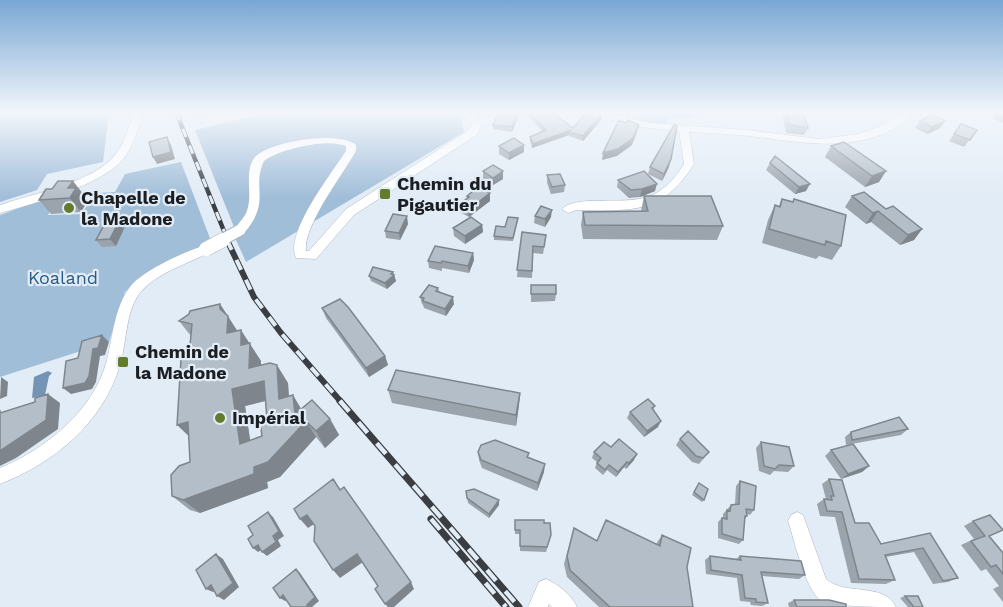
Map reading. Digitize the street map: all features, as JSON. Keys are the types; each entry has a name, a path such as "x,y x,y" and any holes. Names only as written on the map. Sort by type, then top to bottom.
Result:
{"street":[{"path":"0,209 90,177 119,158 127,140"},
{"path":"0,476 31,462 44,453 69,430 106,385 126,311 136,288 148,279 240,230 249,222 254,213 255,168 261,157 279,149 324,141 347,142 351,145 351,152 316,208 299,242 297,250 300,255 312,256 326,244 341,220 350,212 461,140"},
{"path":"568,209 574,206 636,206 655,201 667,194 676,185 689,164 686,140"},
{"path":"800,140 839,140"},
{"path":"798,521 819,585 828,594 882,604 886,607"},
{"path":"538,607 546,589 567,607"}],"green space":[{"path":"0,140 106,140 103,162 47,174 37,190 0,202"},
{"path":"199,140 450,140 246,262 235,238 234,227"},
{"name":"Koaland","path":"181,162 211,241 140,278 125,292 109,342 0,377 0,215 62,192 48,215 81,214 96,193 115,192 125,174"}],"shaded area":[{"path":"48,371 52,373 49,376 45,395 32,398 34,377"}],"building":[{"path":"168,140 171,152 153,157 149,142"},
{"path":"510,140 517,140 524,145 509,153 499,146"},
{"path":"609,140 630,140 618,149 603,153"},
{"path":"665,140 674,140 671,159 664,174 650,167"},
{"path":"844,142 886,171 872,176 831,146"},
{"path":"775,156 810,184 799,187 770,163"},
{"path":"493,165 503,171 493,178 483,171"},
{"path":"644,171 657,184 631,190 618,180"},
{"path":"560,174 565,185 552,187 547,175"},
{"path":"58,181 73,181 68,188 76,188 70,198 39,200 46,189 52,189"},
{"path":"478,187 490,193 468,210 459,204 469,197 467,196"},
{"path":"864,192 886,209 893,206 922,229 908,235 878,211 873,213 852,196"},
{"path":"644,196 711,196 723,226 585,225 583,212 648,211"},
{"path":"782,199 793,202 794,199 846,215 841,246 826,241 825,245 769,229 775,205 780,207"},
{"path":"541,206 552,210 545,219 535,216"},
{"path":"393,214 407,216 399,233 385,231"},
{"path":"122,215 110,239 96,240 109,216"},
{"path":"471,217 482,225 465,236 453,228"},
{"path":"508,217 518,218 513,238 494,236 496,226 505,227"},
{"path":"522,232 546,235 544,247 533,246 532,271 517,270"},
{"path":"435,246 473,253 468,266 428,261"},
{"path":"373,267 393,272 391,274 394,275 385,283 369,276"},
{"path":"429,285 438,288 436,291 453,297 445,309 423,301 424,298 420,297"},
{"path":"531,285 556,285 556,294 531,294"},
{"path":"340,299 385,356 366,368 322,308"},
{"path":"220,304 220,309 228,316 227,333 241,330 241,345 250,343 249,368 270,363 277,365 279,399 293,395 295,414 312,400 330,419 316,431 306,421 268,462 254,467 254,474 183,500 172,496 171,475 179,466 190,462 188,422 177,425 181,359 189,356 192,324 179,321 190,311","holes":["264,381 267,420 260,422 262,436 240,444 232,389"]},
{"path":"102,335 98,348 93,349 89,376 85,383 63,388 66,361 78,358 82,341"},
{"path":"396,370 520,393 516,415 388,390"},
{"path":"48,394 46,420 0,451 0,413 35,402 35,398"},
{"path":"648,399 655,406 652,408 661,421 647,431 630,412"},
{"path":"899,417 908,429 852,440 851,432"},
{"path":"688,431 709,452 703,458 696,456 680,439"},
{"path":"619,439 637,454 618,472 609,465 605,470 597,463 601,458 594,452 604,442 611,447"},
{"path":"495,440 529,453 527,457 545,464 538,483 481,460 478,452 481,445"},
{"path":"761,442 789,447 794,466 779,465 775,469 764,466"},
{"path":"853,444 869,466 848,474 831,450"},
{"path":"333,479 340,490 344,487 411,582 385,604 375,589 378,586 357,554 333,570 314,541 315,526 307,515 300,519 294,509"},
{"path":"829,479 842,480 855,523 869,523 881,544 930,533 958,578 943,581 923,548 885,555 895,580 859,579 842,512 827,511 824,499 832,500 831,496 834,496"},
{"path":"740,481 756,486 754,510 746,509 743,540 722,534 722,518 727,519 727,510 730,511 731,505 739,504"},
{"path":"699,483 708,489 704,500 694,492"},
{"path":"474,489 499,500 489,514 467,498 466,491"},
{"path":"268,512 279,531 273,536 276,542 262,552 258,545 253,548 248,539 253,535 248,526"},
{"path":"990,515 1003,530 989,536 1003,553 1003,574 996,565 991,567 971,541 985,536 973,521"},
{"path":"515,520 544,520 544,523 550,523 551,535 547,547 520,546 520,530 515,530"},
{"path":"606,520 660,546 662,535 691,548 687,567 693,607 610,607 570,570 567,556 574,528 597,541"},
{"path":"216,554 233,583 217,596 211,585 206,589 196,570"},
{"path":"710,556 741,560 740,556 801,561 805,575 761,572 768,603 756,602 756,599 745,598 742,575 711,570"},
{"path":"296,569 315,597 307,605 308,607 291,607 283,595 280,598 273,588"},
{"path":"905,596 918,596 923,607 914,607"},
{"path":"794,600 829,600 846,604 846,607 797,607"}],"railway":[{"path":"187,140 228,241"},
{"path":"227,240 254,297 281,333 342,403"},
{"path":"340,401 519,607"},
{"path":"431,519 506,607"}],"place":[{"name":"Chemin du Pigautier","path":"385,194"},
{"name":"Chapelle de la Madone","path":"69,208"},
{"name":"Chemin de la Madone","path":"123,362"},
{"name":"Impérial","path":"220,418"}]}
